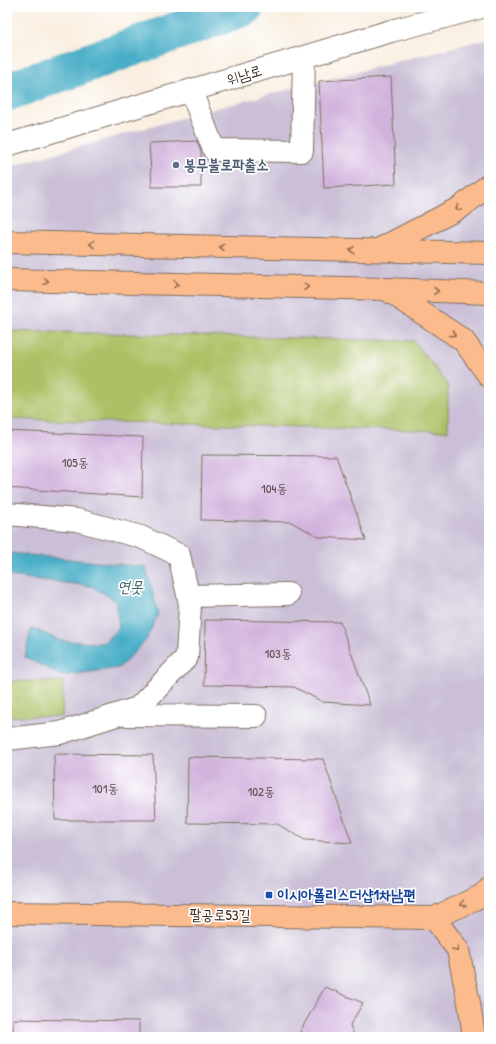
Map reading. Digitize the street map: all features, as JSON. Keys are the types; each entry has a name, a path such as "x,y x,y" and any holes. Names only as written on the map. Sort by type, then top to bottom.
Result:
{"main road":[{"path":"376,251 461,207 489,185"},
{"path":"7,242 489,253"},
{"path":"7,280 386,289 489,293"},
{"path":"386,289 463,340 489,376"},
{"path":"474,1037 469,1003 458,950 434,918 483,894 489,888"},
{"name":"팔공로53길","path":"7,913 434,918"}],"street":[{"name":"위남로","path":"7,145 391,31 482,7"},
{"path":"191,91 214,150 302,151 304,57"},
{"path":"7,514 77,520 141,537 178,555 190,604 187,657 138,708 60,733 7,739"},
{"path":"188,596 288,594"},
{"path":"119,714 256,716"}],"shaded area":[{"path":"489,38 489,1037 7,1037 7,167 217,108"}],"green space":[{"path":"7,331 414,341 448,385 448,431 7,419"},
{"path":"7,681 63,681 62,717 7,716"}],"water":[{"name":"연못","path":"10,553 146,567 158,614 146,640 119,668 62,676 25,657 31,628 61,641 103,643 119,628 116,601 91,586 9,576"}],"building":[{"path":"391,77 396,184 324,188 319,81"},
{"name":"봉무불로파출소","path":"197,141 201,152 201,187 152,187 149,143"},
{"path":"7,431 143,437 142,497 7,488"},
{"path":"202,455 336,456 366,540 319,537 291,522 201,520"},
{"path":"205,620 340,622 370,705 323,702 294,687 204,685"},
{"path":"54,754 153,755 156,820 55,820"},
{"path":"188,757 323,759 352,843 305,840 277,824 187,823"},
{"path":"325,987 363,1003 350,1025 355,1037 297,1037"},
{"path":"13,1019 139,1021 139,1037 13,1037"}],"waterway":[{"path":"7,92 244,7"}],"place":[{"name":"봉무불로파출소","path":"176,165"},
{"name":"이시아폴리스더샵1차남편","path":"269,895"}]}
